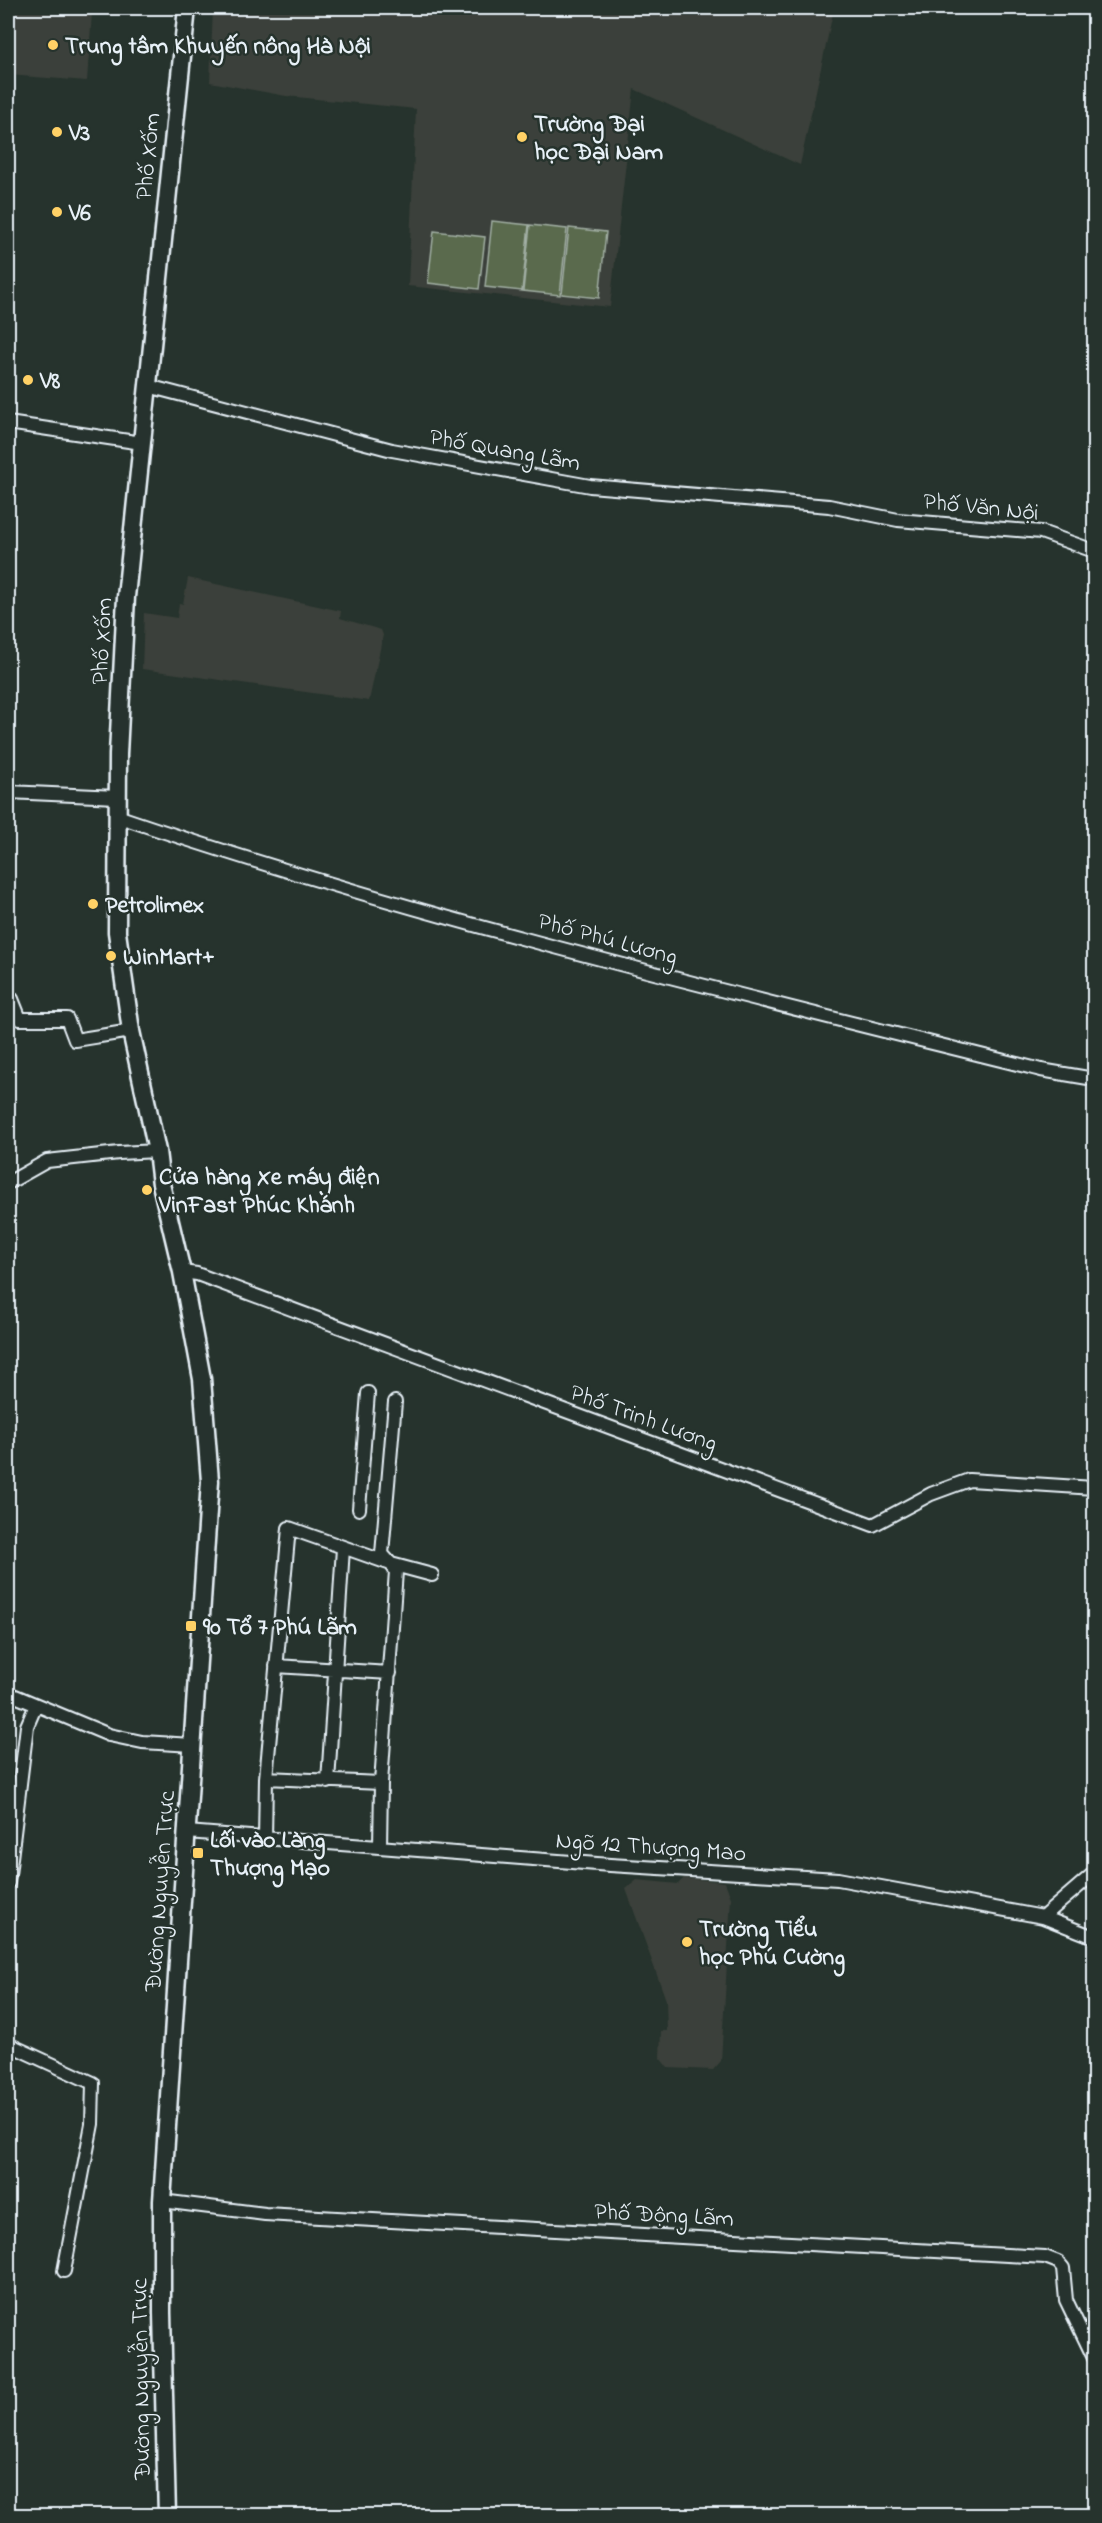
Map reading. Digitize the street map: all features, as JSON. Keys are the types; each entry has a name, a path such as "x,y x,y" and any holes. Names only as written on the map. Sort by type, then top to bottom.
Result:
{"highway":[{"name":"Phố Xốm","path":"182,1272 160,1184 158,1151 131,1031 117,932 117,797 126,597 187,8"},
{"name":"Đường Nguyễn Trực","path":"167,2516 162,2201 210,1481 202,1379 182,1272"}],"street":[{"name":"Phố Quang Lãm","path":"148,386 392,450 590,486 829,506 861,514"},
{"path":"8,423 142,443"},
{"name":"Phố Văn Nội","path":"861,514 898,520 1041,532 1095,551"},
{"path":"8,792 117,797"},
{"name":"Phố Phú Lương","path":"117,816 239,858 622,964 1041,1070 1095,1079"},
{"path":"8,997 12,999 20,1019 69,1020 75,1040 131,1031"},
{"path":"8,1183 47,1161 119,1152 158,1151"},
{"name":"Phố Trinh Lương","path":"182,1272 197,1274 873,1525 879,1524 931,1494 969,1480 1095,1488"},
{"path":"359,1509 368,1393"},
{"path":"380,1847 381,1783 396,1571 382,1554 395,1402"},
{"path":"265,1840 266,1778 289,1528 391,1564 432,1575"},
{"path":"328,1782 343,1548"},
{"path":"276,1666 390,1672"},
{"path":"8,1693 109,1735 142,1742 193,1745"},
{"path":"8,1883 27,1726 36,1705"},
{"path":"266,1778 381,1783"},
{"name":"Ngõ 12 Thượng Mao","path":"187,1832 265,1840 838,1879 1043,1917 1081,1933 1095,1936"},
{"path":"1043,1917 1095,1873"},
{"path":"8,2044 93,2083 92,2124 64,2271"},
{"name":"Phố Động Lãm","path":"162,2201 265,2214 1045,2257 1058,2262 1063,2268 1065,2300 1095,2358"}],"shaded area":[{"path":"8,8 92,13 87,81 8,75"},
{"name":"Trường Đại học Đại Nam","path":"213,8 834,8 800,165 634,89 610,307 408,286 416,109 286,96 210,82"},
{"path":"188,578 341,611 340,618 381,630 383,635 369,701 142,669 144,613 177,618 179,603 183,604"},
{"name":"Trường Tiểu học Phú Cường","path":"684,1878 725,1882 731,1898 721,2061 713,2070 668,2068 660,2058 661,2031 667,2031 666,2000 626,1889 637,1880 678,1884"}],"green space":[{"path":"492,221 529,225 522,291 485,287"},
{"path":"530,225 567,229 560,295 523,291"},
{"path":"569,228 606,232 599,298 562,294"},
{"path":"434,231 485,237 479,289 428,283"}],"place":[{"name":"Trung tâm Khuyến nông Hà Nội","path":"53,45"},
{"name":"V3","path":"57,132"},
{"name":"Trường Đại học Đại Nam","path":"522,137"},
{"name":"V6","path":"57,212"},
{"name":"V8","path":"28,380"},
{"name":"Petrolimex","path":"93,904"},
{"name":"WinMart+","path":"111,956"},
{"name":"Cửa hàng Xe máy điện VinFast Phúc Khánh","path":"147,1190"},
{"name":"90 Tổ 7 Phú Lãm","path":"191,1626"},
{"name":"Lối vào Làng Thượng Mạo","path":"198,1853"},
{"name":"Trường Tiểu học Phú Cường","path":"687,1942"}]}
